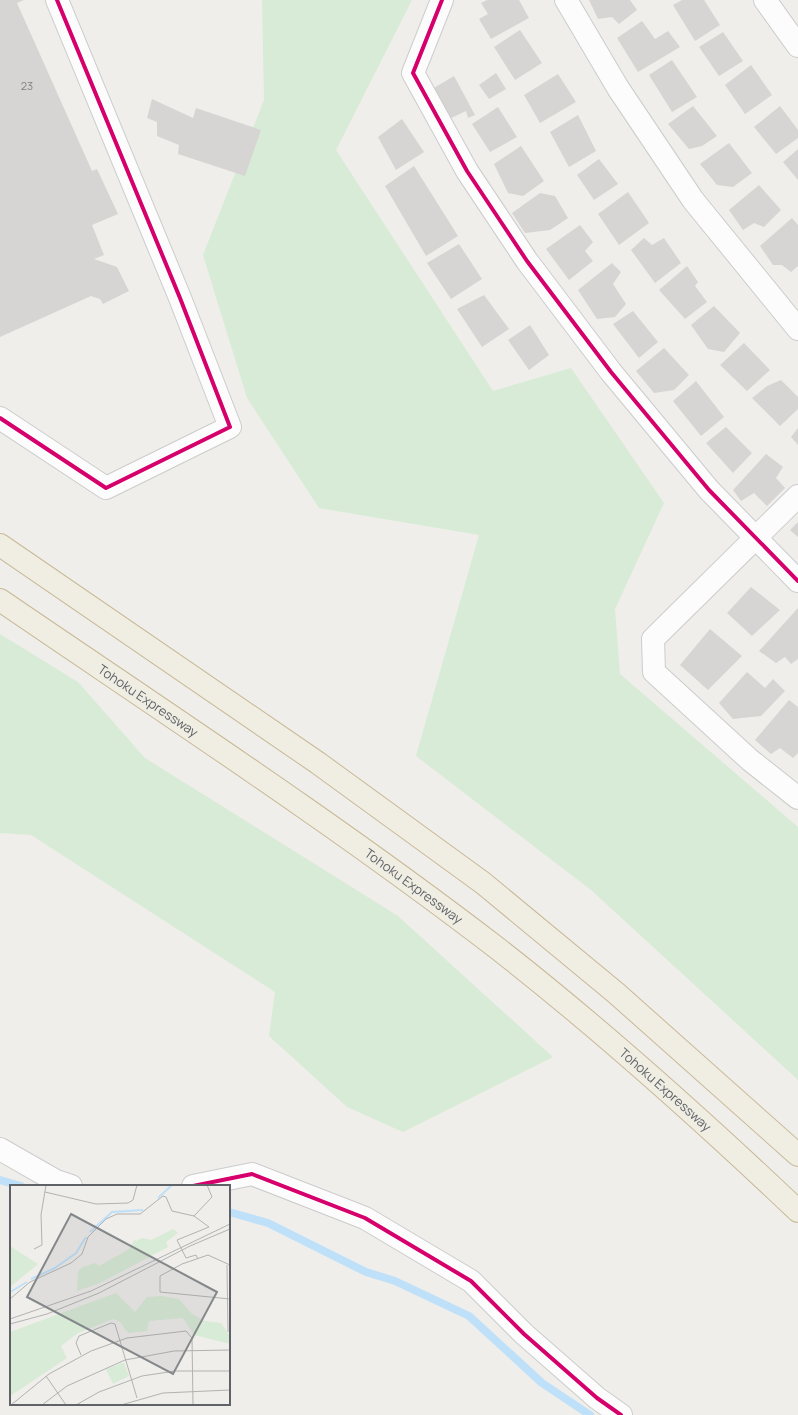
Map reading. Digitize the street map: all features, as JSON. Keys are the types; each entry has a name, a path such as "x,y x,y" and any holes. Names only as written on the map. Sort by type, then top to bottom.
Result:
{"highway":[{"path":"0,545 318,764 483,883 616,993 798,1155"},
{"name":"Tohoku Expressway","path":"0,600 332,827 497,948 612,1041 718,1136 798,1211"}],"street":[{"path":"0,418 106,488 230,427 180,298 57,0"},
{"path":"442,0 413,73 467,172 526,261 611,372 709,490 798,581"},
{"path":"566,0 618,88 693,200 798,329"},
{"path":"765,0 798,46"},
{"path":"798,496 653,639 654,672 750,760 798,798"},
{"path":"0,1149 56,1181 68,1185"},
{"path":"198,1185 252,1174 365,1218 471,1282 524,1334 597,1398 621,1415"}],"green space":[{"path":"262,0 412,0 336,150 493,391 571,368 664,503 615,609 620,674 798,827 798,1080 591,890 416,756 479,535 319,508 247,398 203,255 264,100"},
{"path":"0,634 78,682 145,758 398,916 553,1057 403,1132 347,1107 269,1036 275,992 31,835 0,833"}],"building":[{"path":"0,0 24,0 17,3 92,171 97,169 118,214 92,225 104,255 94,259 117,267 129,291 103,304 100,299 91,296 0,337"},
{"path":"487,0 519,0 529,18 491,39 479,19 488,14 481,3"},
{"path":"589,0 630,0 637,10 619,24 612,17 598,19"},
{"path":"682,0 704,0 720,25 695,41 673,5"},
{"path":"642,21 655,39 668,31 680,47 638,72 617,38"},
{"path":"520,30 542,63 515,80 494,47"},
{"path":"723,32 743,61 719,76 699,47"},
{"path":"672,60 697,97 672,112 649,75"},
{"path":"751,65 772,95 745,114 725,85"},
{"path":"496,73 506,89 489,99 479,85"},
{"path":"558,74 576,102 540,123 524,95"},
{"path":"454,76 475,115 468,118 466,111 447,120 429,91"},
{"path":"152,99 193,118 196,108 261,130 245,176 178,154 179,145 157,136 157,122 147,118"},
{"path":"693,106 717,136 702,146 689,149 668,124"},
{"path":"780,106 798,130 798,138 776,154 754,127"},
{"path":"498,107 517,137 490,152 472,124"},
{"path":"578,115 596,151 569,167 550,132"},
{"path":"402,119 424,152 396,170 378,137"},
{"path":"729,143 752,173 733,187 717,185 700,164"},
{"path":"521,146 544,181 523,196 508,193 494,164"},
{"path":"798,149 798,180 783,162"},
{"path":"599,159 618,184 594,200 577,175"},
{"path":"414,166 458,236 426,256 385,186"},
{"path":"759,185 781,210 764,227 754,223 743,230 729,210"},
{"path":"628,192 649,223 619,245 598,214"},
{"path":"540,193 555,196 568,218 550,230 525,233 512,213"},
{"path":"792,218 798,225 798,266 791,272 782,265 773,265 760,246"},
{"path":"580,225 593,242 585,251 593,261 569,280 546,249"},
{"path":"644,238 652,245 664,238 681,263 655,283 631,250"},
{"path":"459,244 482,279 451,299 427,263"},
{"path":"612,263 621,272 613,284 626,304 615,317 597,319 578,290"},
{"path":"687,266 698,282 695,286 707,302 685,319 659,290"},
{"path":"484,295 509,329 482,347 457,309"},
{"path":"714,306 740,333 724,352 708,349 691,325"},
{"path":"633,311 658,342 639,358 613,324"},
{"path":"530,325 549,355 529,370 508,340"},
{"path":"744,343 770,370 747,391 720,365"},
{"path":"664,348 689,375 674,390 654,393 636,371"},
{"path":"781,380 798,397 798,409 780,426 752,398 767,386"},
{"path":"696,381 724,417 701,436 673,401"},
{"path":"726,427 752,453 733,473 706,443"},
{"path":"798,428 798,445 791,437"},
{"path":"766,454 783,467 776,478 785,488 767,506 754,493 741,501 733,490"},
{"path":"798,522 798,537 790,530"},
{"path":"751,587 780,610 752,636 727,613"},
{"path":"798,608 798,659 791,664 785,657 776,663 759,651"},
{"path":"710,629 742,656 708,690 680,665"},
{"path":"747,672 765,688 773,679 785,691 761,716 733,719 719,703"},
{"path":"789,700 798,707 798,753 793,758 780,748 771,754 755,740"}],"waterway":[{"path":"0,1180 18,1185"},
{"path":"230,1212 268,1223 366,1272 395,1281 469,1316 542,1383 590,1415"}],"cycle path":[{"path":"0,418 106,488 230,427 180,298 57,0"},
{"path":"442,0 413,73 467,171 527,261 611,372 709,490 798,581"},
{"path":"198,1185 252,1174 365,1218 471,1281 524,1334 597,1398 621,1415"}]}
